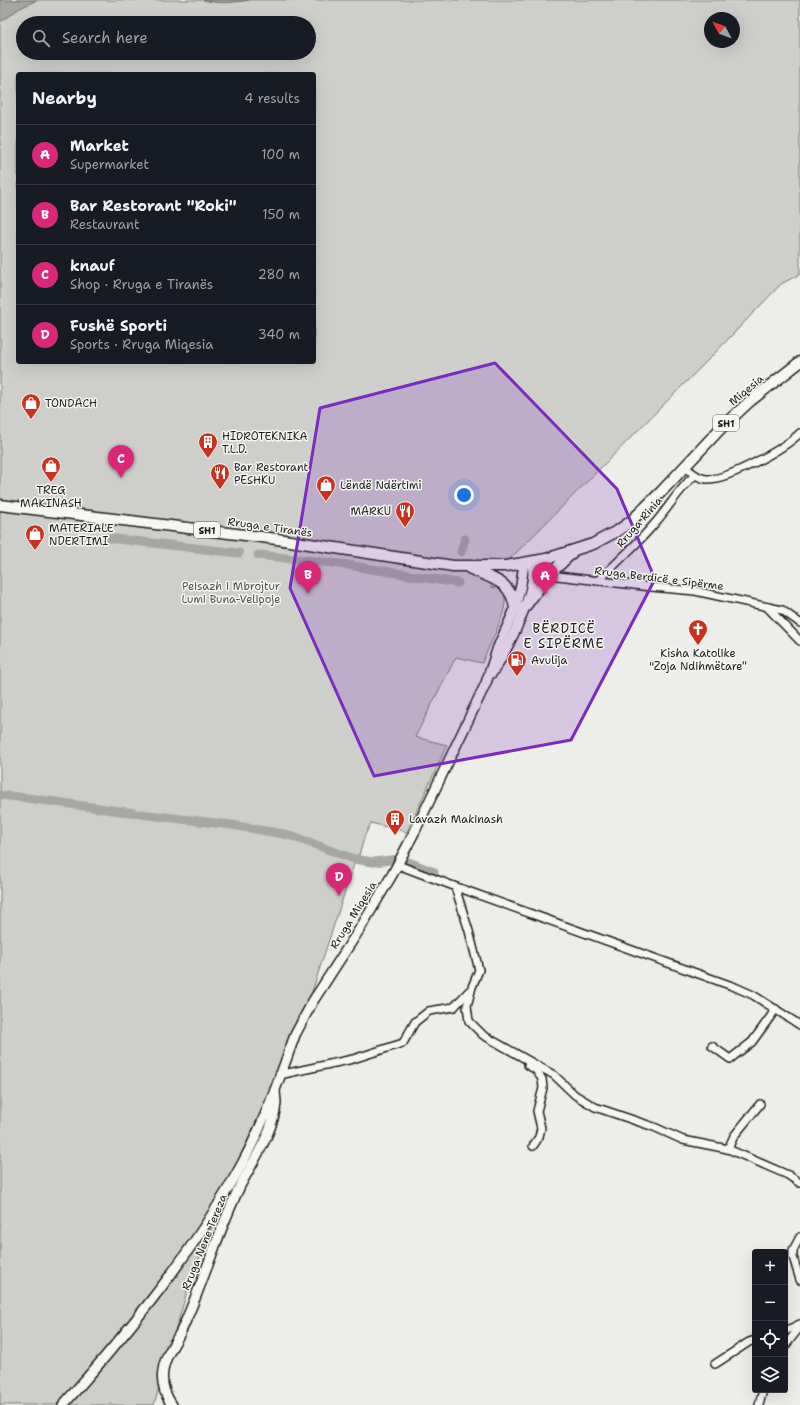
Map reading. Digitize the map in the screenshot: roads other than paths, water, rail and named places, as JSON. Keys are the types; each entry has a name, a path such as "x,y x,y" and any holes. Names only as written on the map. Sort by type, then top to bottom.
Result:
{"main road":[{"name":"Miqesia","path":"579,549 593,544 617,531 638,515 721,428 750,401 800,362"},
{"name":"Rruga e Tiranës","path":"0,505 277,539 440,565 466,566"},
{"name":"SH1","path":"466,566 495,566 528,562 546,559 579,549"},
{"path":"466,566 500,581 509,591 519,609 548,575 564,560 579,549"},
{"name":"Rruga Miqesia","path":"62,1405 90,1375 169,1277 219,1204 243,1161 253,1142 295,1035 313,1001 361,927 399,863 486,683 498,647 519,609 520,590 528,562"},
{"name":"Rruga Nene Tereza","path":"172,1405 165,1392 162,1380 163,1369 168,1353 180,1333 223,1223 240,1186 258,1154 271,1124 276,1103 275,1087"}],"street":[{"path":"685,467 695,475 706,479 712,479 732,472 767,456 795,438 800,433"},
{"name":"Rruga Rinia","path":"597,581 656,522 678,492 695,475"},
{"name":"Rruga Berdicë e Sipërme","path":"548,575 695,591 782,610 800,623"},
{"path":"766,607 800,641"},
{"path":"399,863 455,887 735,987 753,995 800,1025"},
{"path":"455,887 469,932 478,970 467,1006 469,1021 483,1035 554,1075 575,1095 595,1107 654,1127 683,1140 728,1149 788,1176 800,1183"},
{"path":"279,1076 353,1059 403,1043 415,1022 429,1011 454,1007 464,998 472,987"},
{"path":"712,1046 730,1059 752,1042 776,1010"},
{"path":"518,1055 523,1061 536,1070 542,1079 543,1088 537,1111 541,1128 539,1136 533,1146"},
{"path":"728,1149 734,1136 760,1104"},
{"path":"800,1237 793,1250 793,1257 800,1280"},
{"path":"788,1330 800,1326"},
{"path":"788,1342 800,1326"},
{"path":"715,1364 752,1341"},
{"path":"759,1405 762,1393"}],"waterway":[{"path":"108,538 239,553"},
{"path":"461,552 465,539"},
{"path":"258,555 341,564 458,583"},
{"path":"0,795 134,813"},
{"path":"140,814 232,825 289,835 354,859 373,862 400,859 434,872"}],"place":[{"name":"TONDACH","path":"31,420"},
{"name":"HIDROTEKNIKA T.L.D.","path":"208,459"},
{"name":"knauf","path":"121,478"},
{"name":"TREG MAKINASH","path":"51,483"},
{"name":"Bar Restorant PESHKU","path":"220,490"},
{"name":"Lëndë Ndërtimi","path":"326,502"},
{"name":"MARKU","path":"405,528"},
{"name":"MATERIALE NDERTIMI","path":"35,551"},
{"name":"Bar Restorant \"Roki\"","path":"308,594"},
{"name":"Market","path":"545,595"},
{"name":"Kisha Katolike \"Zoja Ndihmëtare\"","path":"698,646"},
{"name":"Avulija","path":"517,677"},
{"name":"Lavazh Makinash","path":"395,836"},
{"name":"Fushë Sporti","path":"339,896"}],"district":[{"name":"BËRDICË E SIPËRME","path":"564,636"}],"park label":[{"name":"Peisazh i Mbrojtur Lumi Buna-Velipoje","path":"231,592"}]}
